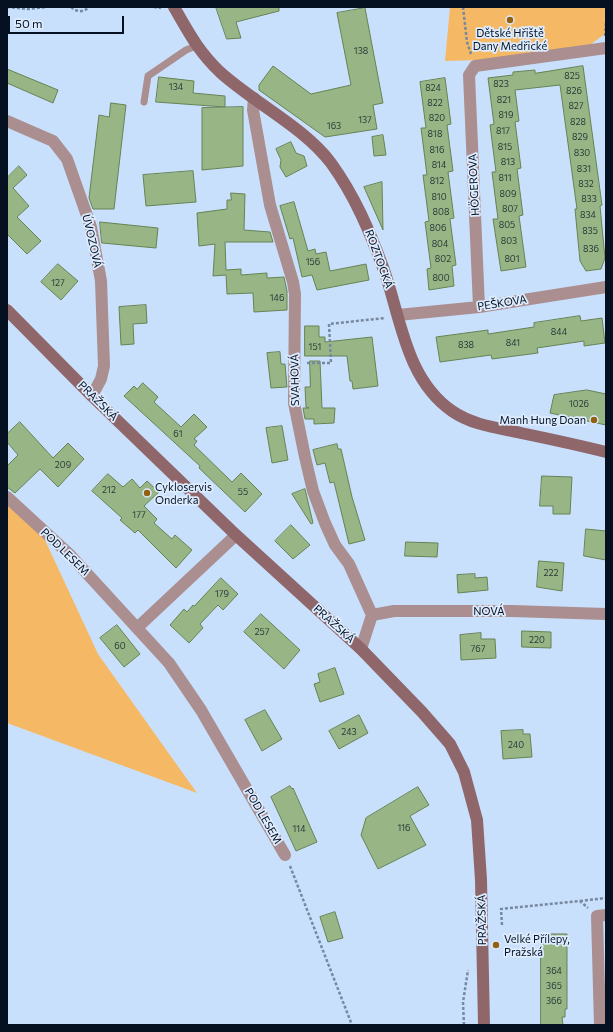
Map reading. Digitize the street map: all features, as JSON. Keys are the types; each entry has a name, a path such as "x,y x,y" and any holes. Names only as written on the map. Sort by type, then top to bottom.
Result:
{"main road":[{"name":"ROZTOCKÁ","path":"174,7 196,46 221,72 314,144 330,162 351,194 368,228 398,315 410,357 419,376 432,394 452,411 475,423 606,452"},
{"name":"PRAŽSKÁ","path":"7,310 92,396 236,535 361,649 422,712 450,744 464,772 473,801 477,827 481,880 484,1025"}],"street":[{"path":"475,66 606,49"},
{"name":"HÖGEROVA","path":"475,66 469,75 479,307"},
{"name":"SVAHOVÁ","path":"254,98 253,110 270,205 293,282 295,294 294,363 296,416 313,491 335,545 349,564 372,615"},
{"name":"ÚVOZOVÁ","path":"7,121 53,141 57,145 66,159 91,227 101,281 104,366 101,379 92,396"},
{"name":"PEŠKOVA","path":"398,315 479,307 606,287"},
{"name":"POD LESEM","path":"7,497 70,555 169,662 201,710 285,855"},
{"path":"138,627 236,535"},
{"name":"NOVÁ","path":"372,615 394,611 512,611 606,614"},
{"path":"361,649 372,615"},
{"path":"600,1025 602,915"}],"lane":[{"path":"144,102 148,76 186,50 196,46"}],"path":[{"path":"7,7 28,9 46,7"},
{"path":"71,7 79,12 84,11 89,7"},
{"path":"154,7 162,8"},
{"path":"463,7 467,42 475,66"},
{"path":"294,363 331,363 329,324 375,321"},
{"name":"POD LESEM","path":"285,855 352,1025"},
{"path":"502,925 501,909 606,898"},
{"path":"580,901 602,915"},
{"path":"464,1025 463,1002 468,968"}],"shaded area":[{"path":"450,7 606,7 606,33 590,45 479,60 445,61"},
{"path":"7,501 38,525 98,654 197,793 7,723"}],"building":[{"path":"216,7 279,7 279,11 236,22 241,38 227,39"},
{"path":"365,8 383,103 373,105 377,129 325,137 259,90 259,85 273,66 311,94 351,85 337,13"},
{"path":"583,66 602,205 600,206 605,258 601,269 586,271 580,261 575,209 577,209 560,85 515,90 519,121 515,122 521,168 517,169 523,215 519,216 526,267 501,271 493,219 498,219 492,172 496,172 490,125 494,124 488,78 513,75 513,72 535,70 535,73"},
{"path":"7,69 58,90 53,103 7,83"},
{"path":"159,77 194,81 193,93 225,96 225,107 156,102"},
{"path":"445,78 451,124 447,125 453,171 448,172 454,218 450,219 456,265 452,266 454,286 429,290 427,269 431,268 425,222 429,221 423,175 427,175 421,128 426,128 420,82"},
{"path":"111,103 126,105 114,209 93,209 89,198 99,115 109,117"},
{"path":"243,107 243,166 202,170 202,108"},
{"path":"383,135 386,155 374,156 372,137"},
{"path":"291,142 296,153 304,156 307,166 286,177 280,167 281,160 276,149"},
{"path":"19,166 27,175 13,188 29,206 17,217 41,241 27,254 7,234 7,178"},
{"path":"193,171 196,202 146,206 143,175"},
{"path":"382,182 383,230 364,187"},
{"path":"231,193 245,194 244,230 270,232 273,242 225,242 226,270 241,269 241,275 267,273 267,278 284,277 287,291 287,310 254,312 253,293 227,294 226,275 213,276 215,244 199,246 197,213 227,209 227,200 231,200"},
{"path":"294,202 308,251 315,249 316,254 326,252 330,271 366,264 369,280 317,290 312,275 302,277 293,238 290,239 280,206"},
{"path":"100,222 158,228 156,248 102,243"},
{"path":"58,264 78,281 61,300 41,282"},
{"path":"146,305 147,323 133,324 134,344 121,345 119,307"},
{"path":"580,316 581,321 602,318 605,343 584,346 584,341 537,348 538,353 492,359 491,355 440,362 436,337 488,330 488,334 534,327 534,323"},
{"path":"305,326 319,326 319,337 325,337 325,342 372,337 378,386 353,389 352,381 350,381 347,356 305,356"},
{"path":"280,352 281,364 285,364 287,387 271,388 267,353"},
{"path":"310,361 320,361 322,408 335,408 334,423 314,424 314,419 305,419 303,408 309,408 306,407 305,387 310,387"},
{"path":"143,383 158,397 154,402 181,427 194,414 207,427 194,439 197,441 194,445 232,482 241,473 262,494 245,512 199,468 200,466 124,396 134,386 137,389"},
{"path":"587,390 606,394 606,425 550,413 554,395"},
{"path":"20,422 53,458 68,443 84,459 58,487 40,469 15,493 7,487 7,466 18,455 7,442 7,434"},
{"path":"282,426 288,460 272,463 266,428"},
{"path":"337,444 338,449 341,449 352,497 365,540 349,544 334,482 330,483 325,463 317,465 313,450"},
{"path":"108,474 123,487 132,479 140,488 147,481 159,492 144,506 157,519 154,523 172,539 175,535 192,550 176,568 138,530 135,533 120,520 122,518 92,491"},
{"path":"542,476 572,477 570,514 553,514 553,506 540,506"},
{"path":"305,489 313,523 311,524 292,494"},
{"path":"291,525 310,545 293,559 275,541"},
{"path":"586,529 606,531 606,560 584,556"},
{"path":"406,542 438,543 437,557 405,556"},
{"path":"539,561 564,563 562,591 537,587"},
{"path":"475,574 475,578 487,577 488,590 458,593 457,575"},
{"path":"221,578 238,594 223,610 218,605 200,624 203,628 189,643 170,625 184,609 187,612 193,605 194,606"},
{"path":"261,614 300,650 284,669 244,632"},
{"path":"117,625 140,654 124,667 100,638"},
{"path":"522,631 551,632 551,648 522,647"},
{"path":"481,633 481,639 495,639 496,658 461,660 460,635"},
{"path":"335,668 344,694 320,702 314,684 320,682 318,674"},
{"path":"265,710 282,739 262,751 245,720"},
{"path":"359,715 368,733 339,749 329,731"},
{"path":"523,730 523,734 530,734 532,757 503,759 501,731"},
{"path":"290,786 292,789 293,788 317,842 296,851 271,797"},
{"path":"418,787 429,805 410,816 426,845 378,869 361,835 366,818"},
{"path":"335,912 343,938 328,942 320,917"},
{"path":"541,934 567,934 567,1009 565,1009 565,1017 562,1017 563,1025 541,1025"}],"place":[{"name":"Dětské Hřiště Dany Medřické","path":"510,20"},
{"name":"Manh Hung Doan","path":"594,420"},
{"name":"Cykloservis Onderka","path":"147,493"},
{"name":"Velké Přílepy, Pražská","path":"496,945"}]}
